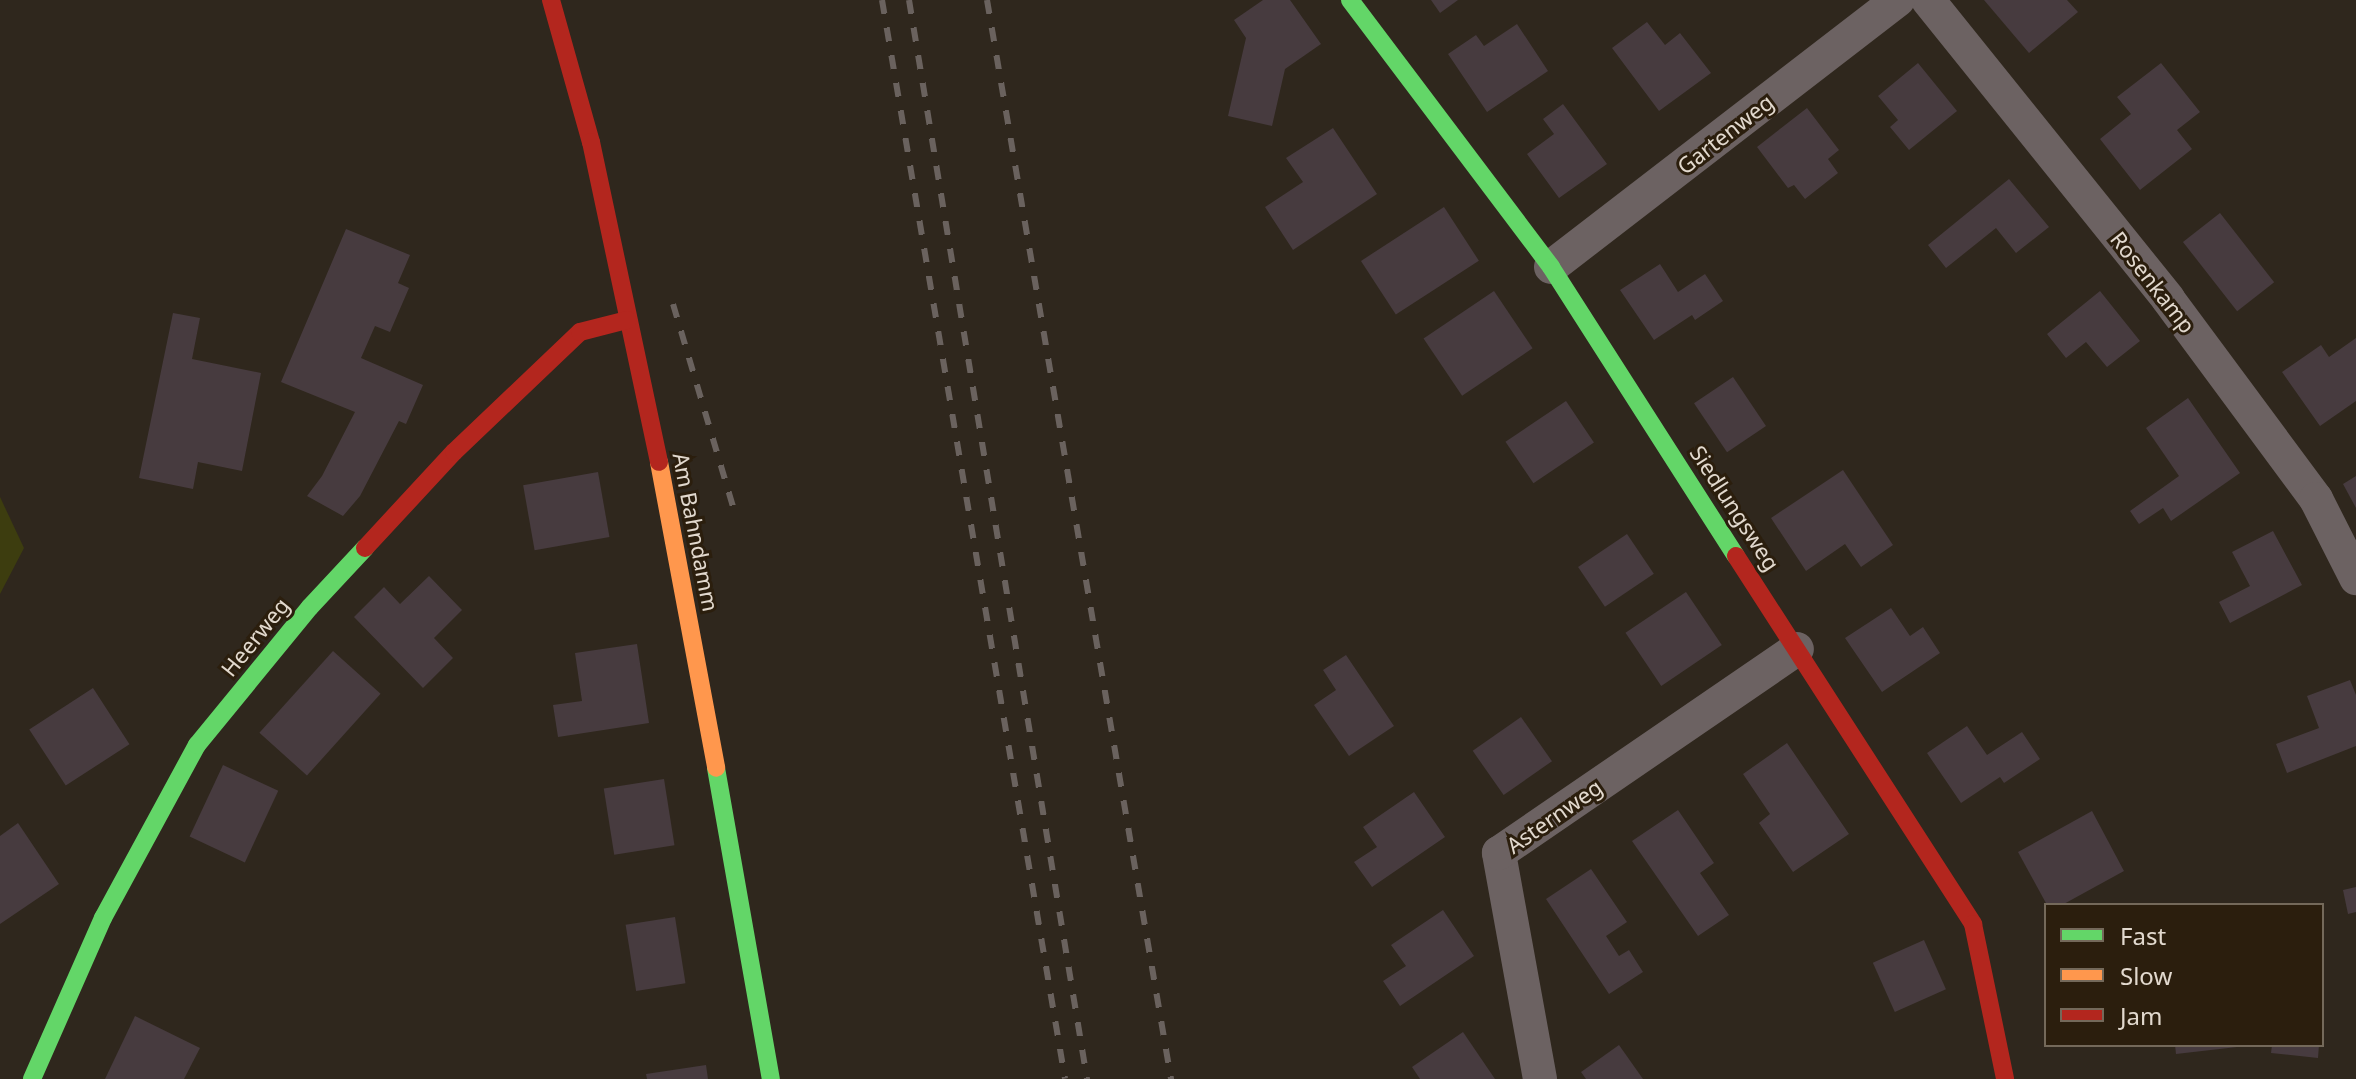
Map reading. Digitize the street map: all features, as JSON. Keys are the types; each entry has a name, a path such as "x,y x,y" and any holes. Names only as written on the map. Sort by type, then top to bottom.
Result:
{"street":[{"name":"Am Bahndamm","path":"551,0 591,142 673,529 771,1079"},
{"name":"Siedlungsweg","path":"1350,0 1551,267 1973,924 2005,1079"},
{"name":"Gartenweg","path":"1551,267 1898,0"},
{"name":"Rosenkamp","path":"1928,0 2168,299 2316,499 2356,578"},
{"name":"Heerweg","path":"32,1079 103,918 197,745 310,607 454,452 580,332 627,320"},
{"name":"Asternweg","path":"1540,1079 1499,853 1797,649"}],"shaded area":[{"path":"0,497 24,548 0,594"}],"building":[{"path":"1263,0 1290,0 1321,44 1285,69 1272,126 1228,116 1246,38 1234,20"},
{"path":"1431,0 1458,0 1440,13"},
{"path":"1984,0 2067,0 2078,12 2029,53"},
{"path":"1647,22 1665,45 1680,33 1711,73 1659,111 1612,48"},
{"path":"1517,24 1548,71 1487,112 1448,54 1476,35 1484,46"},
{"path":"1918,63 1957,111 1909,150 1890,127 1898,120 1878,96"},
{"path":"2161,63 2200,112 2177,130 2192,149 2140,190 2100,139 2131,114 2117,97"},
{"path":"1563,104 1607,164 1559,198 1527,154 1554,134 1543,119"},
{"path":"1807,108 1839,150 1828,159 1838,173 1805,199 1794,185 1788,188 1757,147"},
{"path":"1333,128 1377,194 1293,250 1265,207 1303,182 1286,158"},
{"path":"2009,179 2049,227 2016,253 1996,228 1946,268 1928,245"},
{"path":"1444,207 1479,261 1396,315 1361,261"},
{"path":"2220,213 2274,282 2237,311 2183,242"},
{"path":"346,229 410,255 398,283 409,288 390,332 375,326 361,358 423,385 406,424 399,421 360,496 343,516 307,496 322,476 355,412 281,382"},
{"path":"1660,264 1678,292 1705,274 1723,301 1695,320 1692,315 1654,340 1620,290"},
{"path":"1494,291 1533,348 1462,396 1424,339"},
{"path":"2100,291 2140,341 2107,367 2086,342 2066,358 2047,334"},
{"path":"173,313 200,318 192,359 261,373 242,471 198,462 193,489 139,478"},
{"path":"2356,338 2356,401 2320,426 2282,372 2321,345 2329,357"},
{"path":"1733,377 1766,426 1727,452 1694,403"},
{"path":"2188,398 2240,473 2171,521 2163,508 2139,524 2130,511 2179,476 2146,428"},
{"path":"1566,401 1594,442 1533,483 1505,442"},
{"path":"1843,470 1893,545 1861,567 1845,544 1806,571 1771,518"},
{"path":"598,472 609,537 535,550 523,485"},
{"path":"2356,476 2356,508 2343,484"},
{"path":"2273,531 2302,585 2230,623 2219,602 2250,586 2232,552"},
{"path":"1627,534 1654,574 1605,607 1578,567"},
{"path":"429,576 462,610 434,638 453,658 423,688 354,617 384,587 400,604"},
{"path":"1686,592 1722,645 1661,686 1625,633"},
{"path":"1891,608 1910,636 1923,627 1940,653 1882,692 1845,638"},
{"path":"637,644 649,723 558,737 553,705 582,701 575,653"},
{"path":"333,651 381,694 307,776 259,733"},
{"path":"1346,655 1394,726 1349,756 1314,705 1336,690 1323,670"},
{"path":"2350,680 2356,695 2356,746 2287,773 2276,744 2319,728 2307,696"},
{"path":"93,688 129,744 66,786 29,729"},
{"path":"1521,717 1552,761 1504,795 1473,751"},
{"path":"1967,726 1987,755 2022,732 2040,759 2004,783 2000,777 1961,803 1927,753"},
{"path":"1787,743 1849,834 1793,872 1759,823 1770,814 1743,774"},
{"path":"223,765 278,791 245,862 190,837"},
{"path":"664,779 674,845 614,855 604,789"},
{"path":"1414,792 1445,837 1372,887 1354,862 1377,847 1363,827"},
{"path":"1678,810 1714,863 1700,873 1729,915 1698,936 1632,841"},
{"path":"2092,811 2124,871 2066,903 2046,903 2018,852"},
{"path":"18,823 59,884 0,924 0,836"},
{"path":"1591,869 1627,922 1606,936 1619,956 1629,950 1643,972 1609,994 1546,899"},
{"path":"2356,887 2356,912 2348,914 2343,890"},
{"path":"1443,910 1474,956 1400,1006 1383,981 1406,966 1391,945"},
{"path":"675,917 685,983 636,991 626,925"},
{"path":"1924,940 1946,989 1895,1012 1873,963"},
{"path":"135,1016 200,1048 184,1079 105,1079"},
{"path":"1463,1032 1495,1079 1420,1079 1412,1067"},
{"path":"1619,1045 1643,1079 1586,1079 1581,1072"},
{"path":"2175,1047 2237,1047 2176,1054"},
{"path":"2272,1047 2319,1047 2318,1058 2271,1053"},
{"path":"706,1065 708,1079 647,1079 646,1074"}],"railway":[{"path":"882,0 1065,1079"},
{"path":"909,0 1087,1079"},
{"path":"987,0 1171,1079"},
{"path":"673,304 733,506"}],"traffic: fast":[{"path":"1350,0 1551,267 1736,556"},
{"path":"32,1079 103,918 197,745 310,607 365,548"},
{"path":"716,768 771,1079"}],"traffic: slow":[{"path":"659,462 716,768"}],"traffic: jam":[{"path":"551,0 591,142 659,462"},
{"path":"365,548 454,452 580,332 627,320"},
{"path":"1736,556 1973,924 2005,1079"}]}
